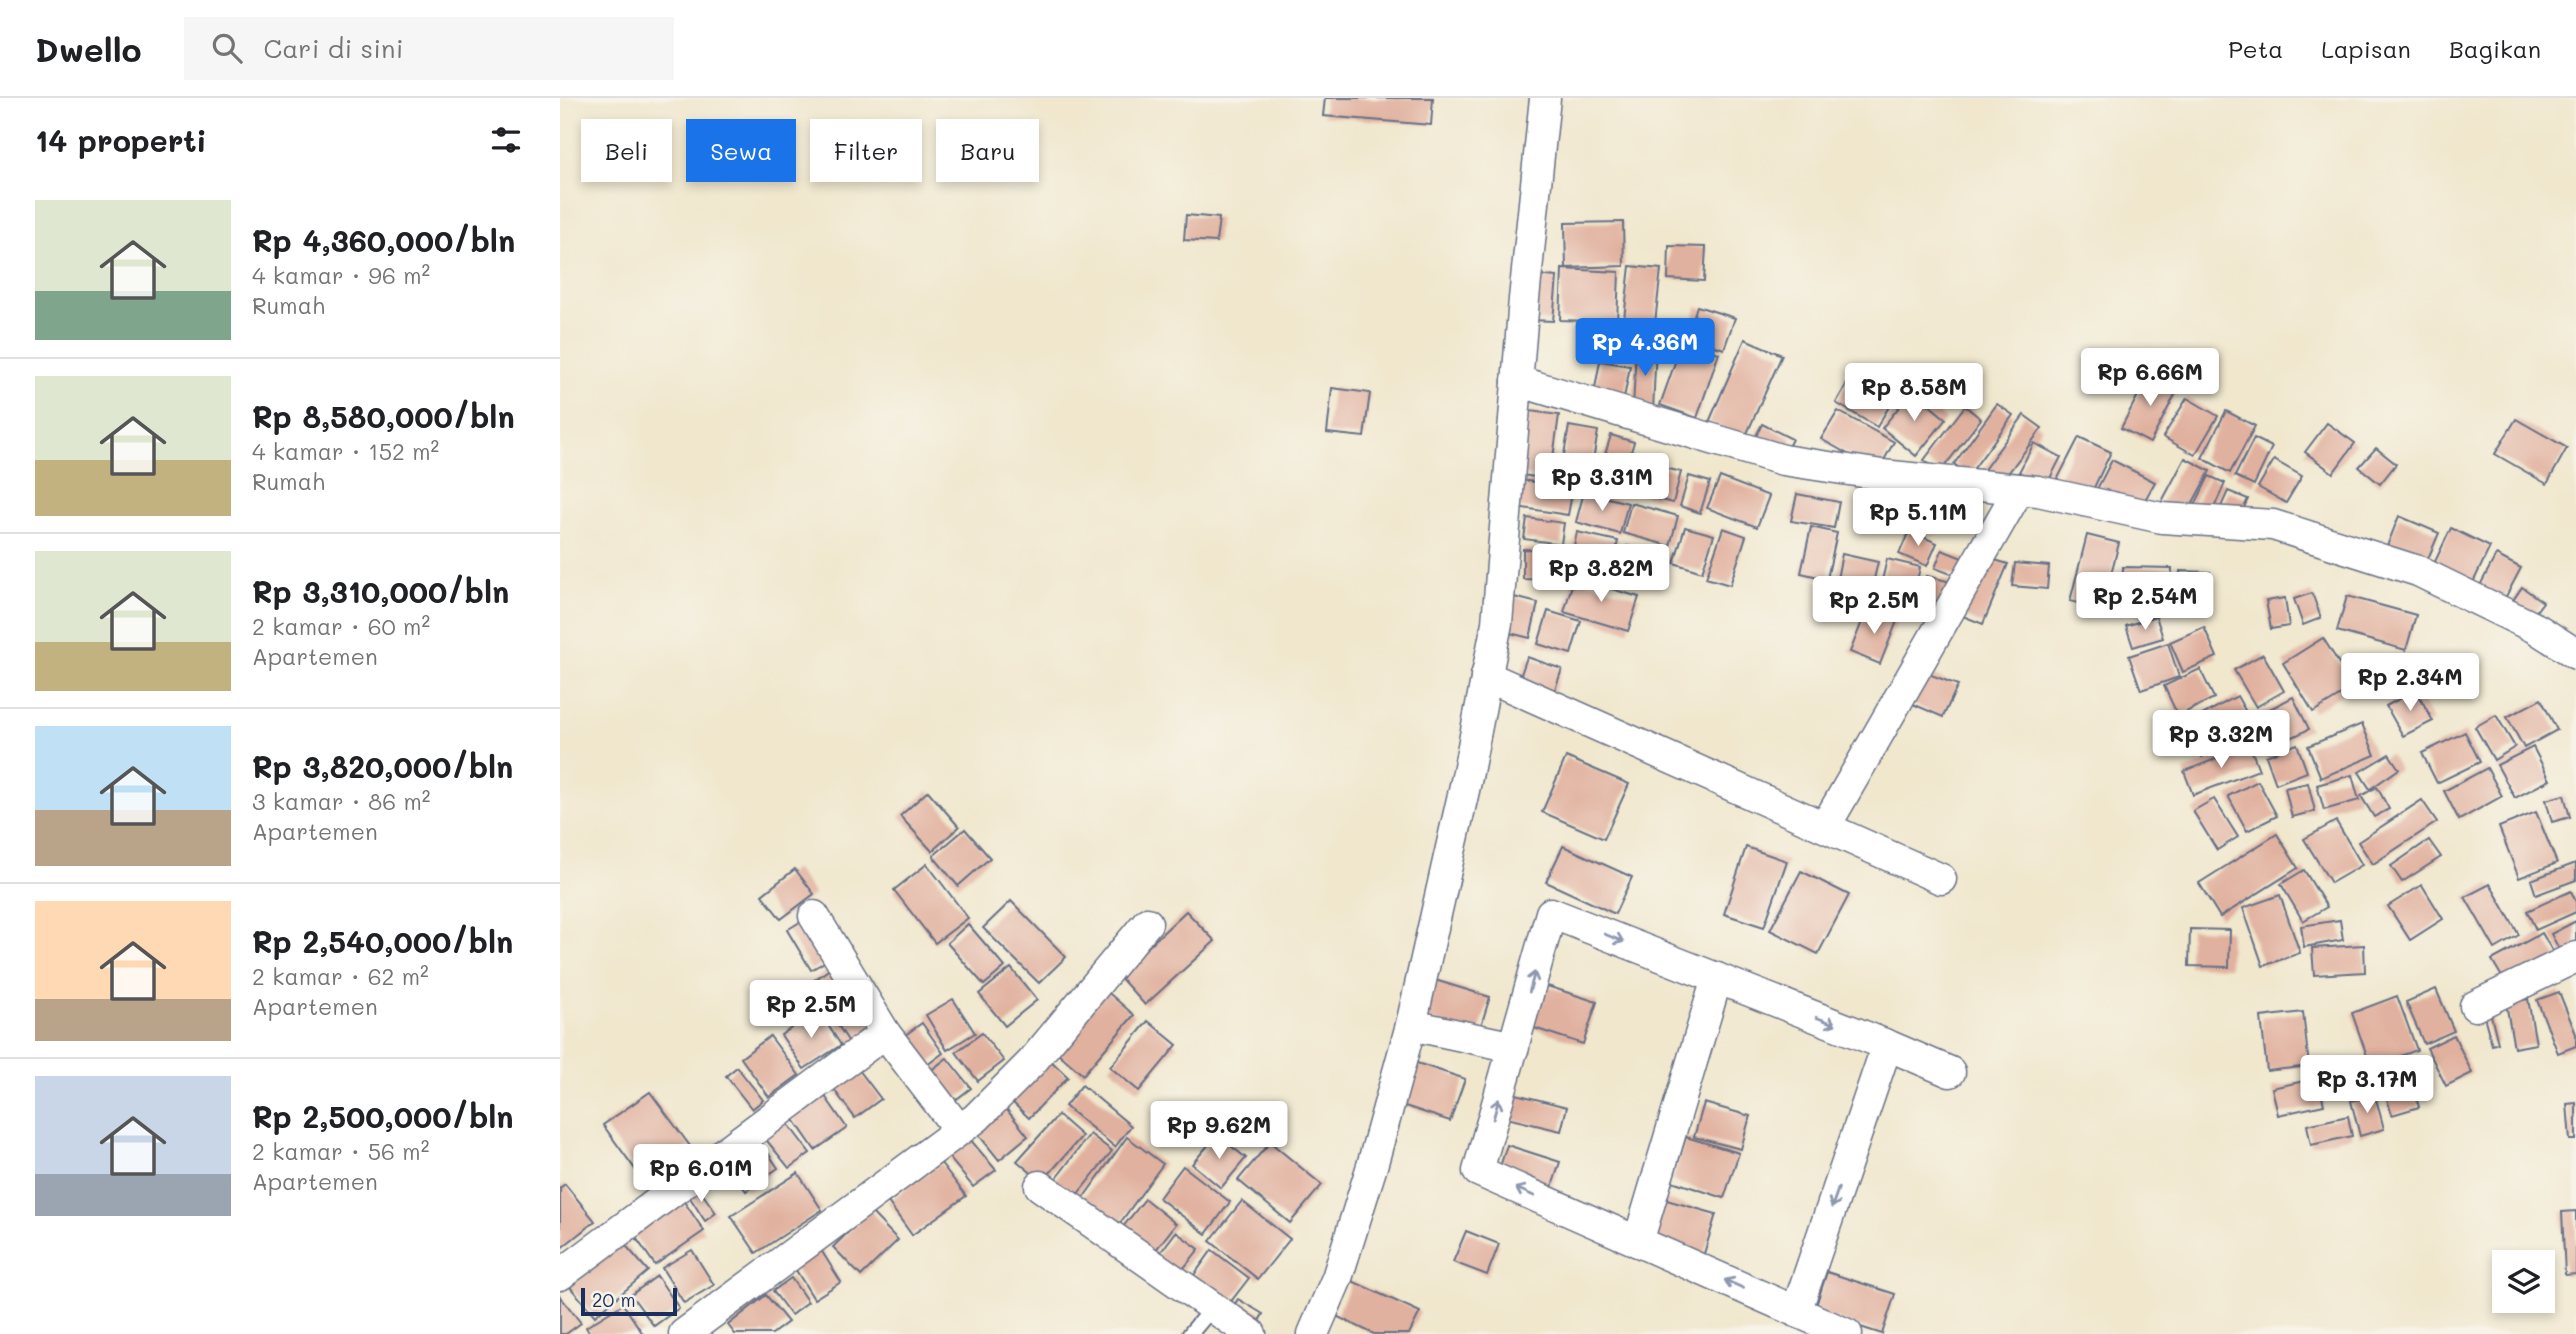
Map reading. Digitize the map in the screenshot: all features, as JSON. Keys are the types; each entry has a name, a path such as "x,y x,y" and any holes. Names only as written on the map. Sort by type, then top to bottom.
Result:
{"street":[{"path":"1313,1334 1337,1278 1372,1166 1411,1025 1467,777 1497,623 1517,381 1545,98"},
{"path":"1517,381 1783,460 1882,475 2038,491 2162,518 2273,525 2418,571 2537,629 2576,654"},
{"path":"1825,827 2019,489"},
{"path":"1486,676 1941,879"},
{"path":"1847,1334 1478,1171 1551,913 1950,1072"},
{"path":"814,916 886,1033 959,1130"},
{"path":"684,1334 976,1118 1031,1063 1147,923"},
{"path":"2475,1006 2576,957"},
{"path":"1638,1242 1717,978"},
{"path":"1411,1025 1514,1047"},
{"path":"560,1275 886,1033"},
{"path":"1796,1312 1887,1045"},
{"path":"1040,1186 1251,1334"}],"lane":[{"path":"1190,1334 1212,1308"}],"building":[{"path":"1325,98 1433,98 1431,125 1323,116"},
{"path":"1186,215 1219,218 1216,242 1184,240"},
{"path":"1623,222 1624,266 1566,268 1565,223"},
{"path":"1669,246 1706,247 1704,281 1668,279"},
{"path":"1630,266 1661,269 1654,332 1623,328"},
{"path":"1562,269 1619,272 1617,322 1560,320"},
{"path":"1535,275 1557,277 1553,321 1531,320"},
{"path":"1697,306 1735,318 1724,349 1687,337"},
{"path":"1581,334 1622,335 1621,359 1581,358"},
{"path":"1745,339 1782,355 1745,438 1709,422"},
{"path":"1683,340 1719,353 1697,418 1660,405"},
{"path":"1636,346 1656,346 1653,411 1633,410"},
{"path":"1600,361 1630,366 1623,404 1593,399"},
{"path":"1855,369 1897,393 1877,427 1836,403"},
{"path":"2150,372 2179,387 2150,443 2121,428"},
{"path":"1332,388 1370,393 1364,437 1327,433"},
{"path":"1912,391 1946,419 1916,456 1882,428"},
{"path":"2187,398 2218,416 2195,455 2163,437"},
{"path":"1997,404 2013,415 1969,475 1954,464"},
{"path":"1965,406 1981,419 1940,472 1924,460"},
{"path":"1530,411 1559,415 1550,479 1521,475"},
{"path":"1838,411 1894,442 1878,471 1821,439"},
{"path":"2226,411 2255,426 2230,473 2202,458"},
{"path":"2024,415 2042,428 2000,484 1983,471"},
{"path":"2516,419 2567,448 2547,484 2495,454"},
{"path":"2327,423 2355,443 2333,473 2305,452"},
{"path":"1762,424 1792,439 1783,457 1753,442"},
{"path":"1569,426 1598,431 1589,484 1560,478"},
{"path":"1611,435 1634,442 1620,488 1597,481"},
{"path":"2079,437 2111,452 2090,496 2057,480"},
{"path":"2254,438 2272,447 2254,485 2235,476"},
{"path":"2034,443 2061,457 2046,486 2019,472"},
{"path":"2376,448 2396,464 2380,484 2359,467"},
{"path":"2185,458 2210,471 2185,517 2160,505"},
{"path":"1635,460 1681,472 1673,503 1627,491"},
{"path":"2112,460 2155,482 2139,511 2097,489"},
{"path":"2274,460 2302,476 2286,503 2258,487"},
{"path":"1689,476 1710,482 1700,513 1680,506"},
{"path":"2209,476 2225,483 2209,519 2192,511"},
{"path":"1720,477 1769,496 1757,527 1707,508"},
{"path":"1521,480 1573,488 1568,515 1517,507"},
{"path":"2228,491 2248,499 2238,520 2219,511"},
{"path":"1584,492 1628,503 1620,534 1576,522"},
{"path":"1797,494 1839,502 1834,528 1791,521"},
{"path":"1631,503 1678,516 1670,546 1623,533"},
{"path":"2399,516 2439,533 2424,568 2385,551"},
{"path":"1527,518 1564,523 1561,544 1524,539"},
{"path":"1685,527 1714,535 1702,572 1674,563"},
{"path":"1811,527 1837,533 1827,579 1801,573"},
{"path":"1723,528 1746,536 1730,585 1706,578"},
{"path":"2451,528 2490,547 2469,591 2430,572"},
{"path":"1909,531 1937,543 1927,566 1899,554"},
{"path":"1577,532 1618,541 1611,573 1570,564"},
{"path":"2087,535 2119,543 2102,609 2070,601"},
{"path":"1627,546 1671,555 1664,587 1620,579"},
{"path":"1523,549 1559,550 1559,580 1523,579"},
{"path":"1942,550 1967,560 1959,577 1935,568"},
{"path":"1842,554 1878,562 1871,592 1836,584"},
{"path":"2496,555 2521,568 2501,606 2476,593"},
{"path":"1985,557 2008,564 1983,624 1960,615"},
{"path":"1887,559 1920,567 1912,605 1878,598"},
{"path":"2015,563 2049,566 2047,589 2012,586"},
{"path":"2123,567 2172,568 2170,610 2122,609"},
{"path":"2180,571 2210,572 2209,607 2179,606"},
{"path":"1927,576 1955,583 1939,616 1917,611"},
{"path":"1574,578 1639,597 1628,631 1564,612"},
{"path":"2522,587 2543,602 2528,622 2508,608"},
{"path":"2312,593 2321,618 2303,625 2294,599"},
{"path":"1510,596 1538,603 1530,638 1502,631"},
{"path":"2347,596 2416,615 2406,650 2337,631"},
{"path":"2285,598 2289,626 2271,629 2266,601"},
{"path":"1867,609 1897,621 1880,664 1850,652"},
{"path":"1548,611 1581,621 1571,654 1538,644"},
{"path":"2156,616 2163,638 2133,647 2126,626"},
{"path":"2204,627 2217,657 2183,672 2170,642"},
{"path":"2323,638 2354,687 2313,712 2283,663"},
{"path":"2168,643 2179,677 2141,690 2129,656"},
{"path":"2263,654 2284,691 2256,707 2234,670"},
{"path":"1527,657 1562,669 1552,698 1517,686"},
{"path":"2412,657 2423,677 2392,694 2380,674"},
{"path":"2200,669 2214,698 2178,716 2164,686"},
{"path":"1918,670 1958,685 1943,717 1901,699"},
{"path":"2416,690 2433,721 2403,736 2386,706"},
{"path":"2237,696 2255,728 2202,757 2184,725"},
{"path":"2293,697 2309,729 2277,745 2262,713"},
{"path":"2541,699 2557,730 2524,748 2507,717"},
{"path":"2496,715 2515,747 2494,760 2475,727"},
{"path":"2362,724 2375,755 2321,778 2308,746"},
{"path":"2465,732 2480,762 2437,783 2422,753"},
{"path":"2297,744 2307,772 2276,784 2266,756"},
{"path":"2250,746 2259,770 2193,795 2184,771"},
{"path":"2533,747 2550,780 2515,798 2497,765"},
{"path":"2389,754 2399,769 2370,789 2359,772"},
{"path":"1566,757 1629,784 1604,839 1542,812"},
{"path":"2487,768 2502,796 2459,820 2444,791"},
{"path":"2352,775 2359,800 2324,810 2317,785"},
{"path":"2258,781 2277,816 2247,831 2228,796"},
{"path":"2308,783 2315,811 2292,817 2285,788"},
{"path":"2377,787 2389,809 2374,817 2361,796"},
{"path":"928,791 959,827 932,851 900,816"},
{"path":"2564,795 2570,817 2552,822 2546,800"},
{"path":"2214,799 2238,837 2217,850 2193,811"},
{"path":"2422,800 2437,822 2373,864 2358,842"},
{"path":"2536,812 2557,863 2519,878 2499,827"},
{"path":"2336,821 2362,865 2331,883 2304,839"},
{"path":"965,829 990,858 958,886 933,856"},
{"path":"2277,834 2298,868 2220,917 2199,883"},
{"path":"2429,840 2441,857 2402,882 2391,866"},
{"path":"1563,846 1632,877 1615,914 1546,882"},
{"path":"1746,847 1787,861 1764,927 1724,914"},
{"path":"2576,863 2576,880 2536,895 2531,880"},
{"path":"927,864 968,918 935,943 894,890"},
{"path":"795,869 814,894 781,919 762,895"},
{"path":"2304,870 2327,907 2303,921 2281,884"},
{"path":"1801,871 1849,895 1818,954 1770,930"},
{"path":"2490,884 2519,935 2495,949 2465,897"},
{"path":"2422,885 2443,919 2410,940 2388,906"},
{"path":"2571,891 2576,902 2576,912 2536,930 2527,911"},
{"path":"2280,895 2300,953 2263,966 2243,908"},
{"path":"1011,901 1066,957 1039,983 983,928"},
{"path":"1186,911 1215,941 1145,1005 1118,975"},
{"path":"808,917 833,957 811,970 787,930"},
{"path":"2340,920 2343,940 2304,947 2301,926"},
{"path":"2576,921 2576,951 2564,958 2551,934"},
{"path":"968,924 1005,967 984,985 947,943"},
{"path":"2190,929 2230,930 2229,967 2189,966"},
{"path":"2542,933 2557,959 2508,987 2492,960"},
{"path":"2364,945 2365,972 2314,975 2312,948"},
{"path":"834,966 859,1001 839,1016 813,981"},
{"path":"1011,968 1037,1000 1005,1026 979,994"},
{"path":"1435,980 1490,997 1478,1035 1423,1018"},
{"path":"1541,984 1597,1002 1583,1044 1528,1026"},
{"path":"1102,987 1134,1015 1083,1075 1050,1046"},
{"path":"2436,989 2454,1031 2424,1044 2406,1002"},
{"path":"2559,992 2576,1034 2576,1046 2558,1053 2537,1000"},
{"path":"2397,996 2417,1050 2371,1067 2352,1013"},
{"path":"953,999 975,1033 947,1050 926,1015"},
{"path":"2528,999 2536,1044 2514,1048 2506,1003"},
{"path":"862,1007 878,1031 853,1048 837,1024"},
{"path":"2489,1007 2498,1043 2492,1045 2482,1009"},
{"path":"818,1010 841,1045 804,1069 781,1035"},
{"path":"2303,1012 2309,1066 2267,1071 2261,1017"},
{"path":"1148,1021 1177,1045 1139,1091 1110,1067"},
{"path":"922,1023 943,1053 919,1071 897,1041"},
{"path":"982,1033 1004,1061 978,1081 956,1052"},
{"path":"2454,1035 2472,1073 2446,1086 2427,1048"},
{"path":"770,1036 799,1075 769,1097 741,1058"},
{"path":"947,1058 971,1088 949,1105 925,1075"},
{"path":"1049,1059 1068,1077 1029,1118 1010,1100"},
{"path":"1408,1060 1465,1079 1450,1121 1393,1102"},
{"path":"2407,1065 2419,1107 2392,1115 2379,1073"},
{"path":"856,1066 881,1099 855,1118 830,1084"},
{"path":"737,1067 763,1100 752,1109 726,1076"},
{"path":"2318,1078 2324,1105 2278,1115 2272,1088"},
{"path":"1082,1085 1131,1126 1115,1147 1065,1106"},
{"path":"820,1089 847,1128 815,1150 788,1111"},
{"path":"1504,1091 1567,1107 1561,1131 1498,1116"},
{"path":"650,1092 690,1146 643,1180 603,1125"},
{"path":"2375,1095 2384,1129 2360,1136 2351,1101"},
{"path":"1704,1103 1750,1116 1741,1149 1694,1137"},
{"path":"2576,1103 2576,1140 2570,1140 2567,1104"},
{"path":"1003,1105 1028,1136 999,1160 974,1129"},
{"path":"1058,1115 1082,1136 1042,1182 1017,1161"},
{"path":"2348,1116 2352,1136 2311,1145 2307,1125"},
{"path":"785,1120 810,1153 789,1168 763,1136"},
{"path":"1090,1134 1112,1151 1072,1201 1051,1185"},
{"path":"1217,1135 1246,1158 1221,1188 1192,1164"},
{"path":"1127,1137 1163,1164 1117,1227 1081,1201"},
{"path":"1686,1137 1739,1153 1724,1198 1672,1181"},
{"path":"758,1138 778,1168 746,1191 724,1160"},
{"path":"969,1138 996,1170 973,1187 947,1155"},
{"path":"1270,1142 1322,1185 1290,1223 1238,1180"},
{"path":"1507,1145 1560,1162 1549,1196 1496,1179"},
{"path":"941,1163 966,1196 912,1235 888,1202"},
{"path":"1183,1166 1230,1202 1206,1234 1159,1198"},
{"path":"798,1173 822,1210 756,1253 731,1216"},
{"path":"565,1184 595,1221 560,1249 560,1188"},
{"path":"697,1186 716,1213 705,1221 687,1193"},
{"path":"681,1197 704,1231 655,1265 632,1232"},
{"path":"1145,1199 1176,1224 1151,1256 1119,1232"},
{"path":"1663,1199 1716,1214 1703,1257 1651,1242"},
{"path":"1242,1201 1290,1239 1258,1279 1210,1241"},
{"path":"870,1211 898,1240 861,1276 833,1247"},
{"path":"2576,1211 2576,1274 2565,1275 2562,1212"},
{"path":"1466,1231 1499,1244 1487,1275 1453,1262"},
{"path":"1176,1232 1199,1249 1179,1274 1157,1257"},
{"path":"622,1241 648,1271 595,1316 570,1287"},
{"path":"692,1250 714,1285 684,1303 662,1268"},
{"path":"821,1250 841,1282 814,1299 794,1267"},
{"path":"1212,1250 1249,1278 1225,1309 1189,1282"},
{"path":"1827,1272 1895,1294 1882,1334 1814,1312"},
{"path":"657,1276 679,1308 654,1326 631,1295"},
{"path":"791,1278 808,1302 791,1315 773,1291"},
{"path":"1352,1281 1420,1312 1409,1334 1374,1334 1336,1316"},
{"path":"766,1295 788,1322 772,1334 735,1334 728,1325"},
{"path":"560,1296 581,1323 566,1334 560,1334"},
{"path":"1238,1299 1263,1314 1253,1331 1228,1315"},
{"path":"623,1304 643,1334 590,1334 586,1327"}]}
